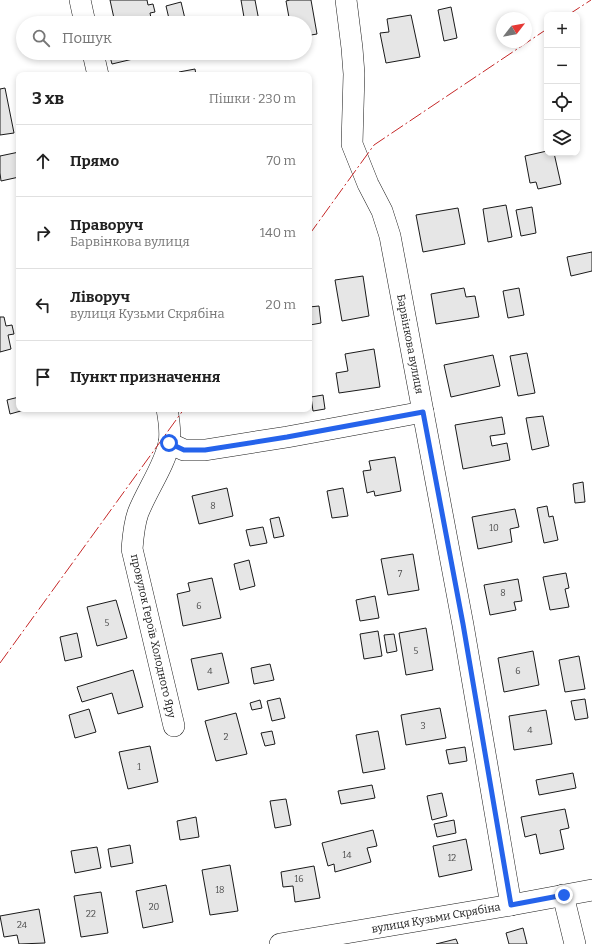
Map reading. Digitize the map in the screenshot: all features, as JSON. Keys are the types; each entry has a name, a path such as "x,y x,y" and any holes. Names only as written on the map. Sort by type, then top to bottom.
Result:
{"street":[{"path":"80,0 83,16"},
{"name":"Барвінкова вулиця","path":"346,0 354,74 352,144 368,184 382,211 390,236 463,624 511,905"},
{"path":"95,60 97,72"},
{"name":"провулок Героїв Холодного Яру","path":"167,412 170,431 169,443 163,461 138,514 132,549 174,726"},
{"path":"169,443 184,450 205,450 287,437 423,412"},
{"name":"вулиця Кузьми Скрябіна","path":"280,944 592,890"},
{"path":"564,895 575,944"}],"building":[{"path":"110,0 147,0 148,5 153,4 155,12 150,13 151,16 113,16"},
{"path":"241,0 255,0 258,16 244,16"},
{"path":"311,0 317,34 312,35 312,16 289,16 286,1"},
{"path":"181,2 184,16 168,16 166,6"},
{"path":"451,7 457,38 444,41 438,10"},
{"path":"411,15 420,57 386,63 380,33 389,32 387,19"},
{"path":"111,60 129,60 112,64"},
{"path":"195,69 196,72 179,72"},
{"path":"5,88 14,133 0,135 0,89"},
{"path":"544,152 544,156 555,156 561,184 538,189 536,182 530,183 525,156"},
{"path":"16,153 16,178 1,181 0,156"},
{"path":"506,205 512,237 488,242 483,209"},
{"path":"532,207 536,233 521,236 516,210"},
{"path":"458,208 465,244 423,252 416,215"},
{"path":"592,252 592,271 571,276 567,257"},
{"path":"363,276 369,316 342,321 335,280"},
{"path":"464,288 466,297 475,296 479,317 436,324 431,294"},
{"path":"519,288 524,315 508,318 503,291"},
{"path":"319,306 321,323 312,325 312,307"},
{"path":"0,317 4,317 6,326 12,325 14,334 8,335 11,349 0,352"},
{"path":"374,349 380,387 339,393 336,373 348,371 345,354"},
{"path":"527,353 535,393 518,396 510,356"},
{"path":"493,355 500,386 451,397 444,365"},
{"path":"323,395 325,409 313,411 312,397"},
{"path":"16,398 17,412 10,414 7,400"},
{"path":"543,416 549,446 532,450 526,418"},
{"path":"502,417 505,434 490,436 492,446 507,443 510,460 463,469 455,425"},
{"path":"395,457 401,491 375,496 374,491 367,493 363,471 371,470 369,461"},
{"path":"583,482 585,502 575,503 573,484"},
{"path":"227,488 233,516 199,524 192,496"},
{"path":"343,488 348,516 332,518 327,491"},
{"path":"547,506 549,517 553,516 558,540 544,543 537,508"},
{"path":"515,509 519,527 510,529 512,542 478,549 472,517"},
{"path":"279,517 284,536 274,538 270,519"},
{"path":"263,527 267,543 250,546 246,530"},
{"path":"413,554 419,590 388,595 381,559"},
{"path":"249,560 255,586 240,590 234,564"},
{"path":"566,573 569,588 565,589 569,607 550,610 543,577"},
{"path":"212,578 221,618 183,626 177,594 190,591 188,583"},
{"path":"518,579 522,601 514,602 516,610 490,615 484,585"},
{"path":"375,596 379,618 360,621 356,600"},
{"path":"116,600 127,638 97,646 87,607"},
{"path":"426,628 433,670 406,675 399,633"},
{"path":"378,631 382,656 364,659 360,634"},
{"path":"77,633 82,657 65,661 60,637"},
{"path":"394,634 397,651 387,653 384,635"},
{"path":"533,651 539,685 504,692 498,658"},
{"path":"222,653 229,683 198,690 191,659"},
{"path":"579,656 585,689 565,692 559,660"},
{"path":"270,664 274,680 254,684 251,668"},
{"path":"133,670 143,707 118,714 112,693 82,702 77,687"},
{"path":"280,698 285,718 272,721 267,701"},
{"path":"585,699 588,718 575,720 571,701"},
{"path":"260,700 262,708 252,710 250,703"},
{"path":"440,708 446,738 406,745 401,715"},
{"path":"89,709 96,732 75,738 69,715"},
{"path":"546,710 552,744 514,750 509,716"},
{"path":"236,713 247,754 216,761 205,721"},
{"path":"272,731 275,744 265,746 261,733"},
{"path":"378,731 385,769 363,773 356,735"},
{"path":"150,746 158,782 128,789 119,752"},
{"path":"465,747 467,761 449,764 446,750"},
{"path":"573,773 576,788 539,795 536,780"},
{"path":"372,785 375,798 341,804 338,791"},
{"path":"442,793 447,816 432,820 427,796"},
{"path":"286,799 291,825 275,828 270,801"},
{"path":"565,809 569,828 560,830 564,849 540,854 536,834 525,837 521,817"},
{"path":"196,817 199,837 180,840 177,821"},
{"path":"454,820 456,833 437,837 434,824"},
{"path":"373,830 377,846 367,848 371,862 335,872 334,864 328,866 322,843"},
{"path":"466,839 472,870 439,877 433,846"},
{"path":"130,845 133,863 111,867 108,849"},
{"path":"97,847 101,868 75,873 71,851"},
{"path":"230,865 238,911 210,915 202,870"},
{"path":"314,866 320,898 295,902 293,886 283,887 281,872"},
{"path":"166,885 173,922 143,928 136,891"},
{"path":"101,892 108,933 81,937 74,896"},
{"path":"39,909 45,943 19,944 17,935 4,937 0,916"},
{"path":"523,928 527,944 509,944 506,933"},
{"path":"456,939 458,944 436,944"}],"power":[{"path":"573,12 591,0"},
{"path":"312,231 374,145 544,31"},
{"path":"0,663 182,412"}],"route":[{"path":"169,443 184,450 205,450 335,429 423,412 463,624 511,905 541,898 564,895"}]}
